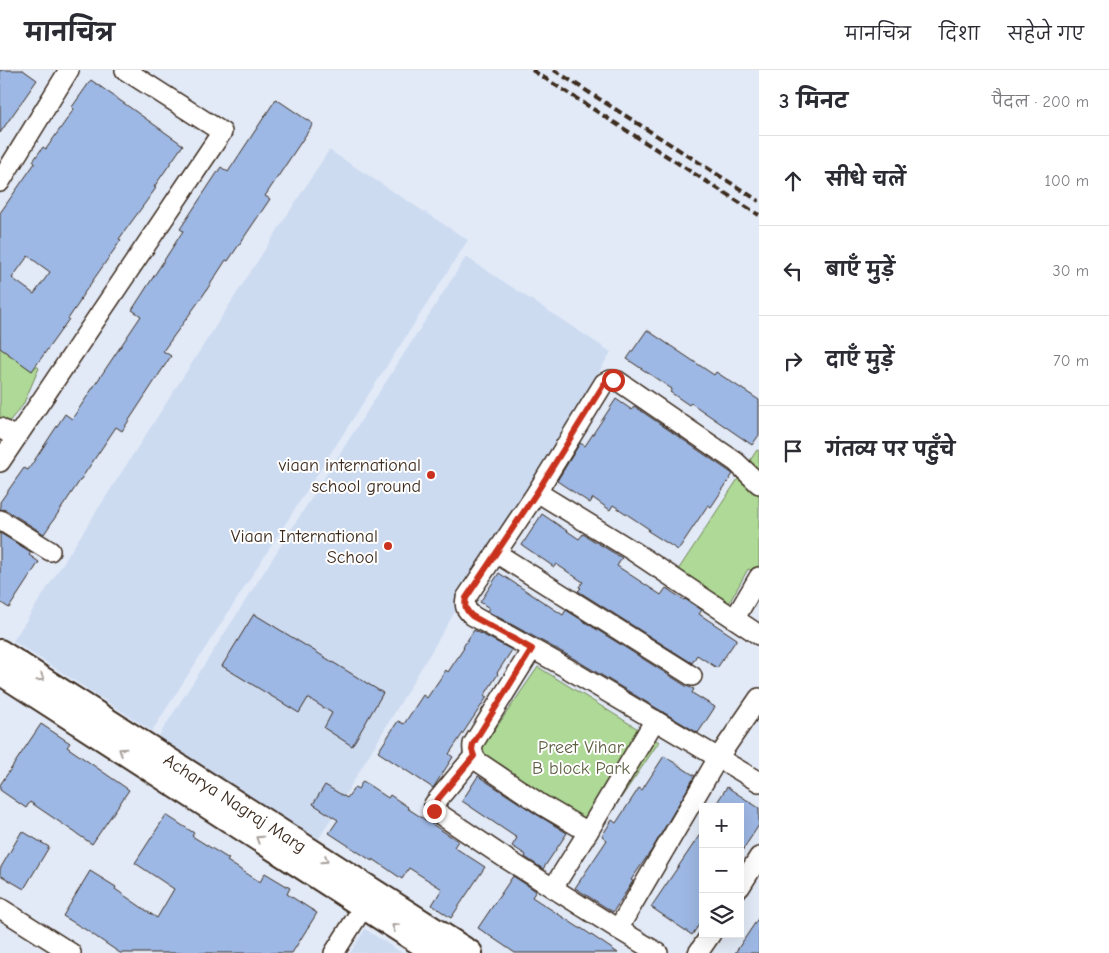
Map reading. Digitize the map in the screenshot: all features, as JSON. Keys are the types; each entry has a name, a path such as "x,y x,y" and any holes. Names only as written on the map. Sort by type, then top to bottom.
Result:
{"street":[{"path":"0,182 70,70"},
{"path":"0,462 222,132 125,70"},
{"path":"759,484 736,462 618,381 608,381 604,384 537,492 466,598 464,605 466,611 472,616 565,667 759,782"},
{"path":"0,428 16,438"},
{"path":"537,492 633,551 759,635"},
{"path":"0,520 50,551"},
{"path":"496,554 692,676"},
{"path":"735,618 759,578"},
{"path":"532,649 473,744 472,750 477,761 542,805 588,832"},
{"name":"Acharya Nagraj Marg","path":"0,652 368,899 436,953"},
{"name":"Acharya Nagraj Marg","path":"0,672 368,899 470,953"},
{"path":"618,929 718,758 759,698"},
{"path":"553,888 654,720"},
{"path":"474,756 434,804 434,811 505,858 658,953"},
{"path":"744,881 759,857"},
{"path":"334,953 368,899"},
{"path":"0,908 71,953"},
{"path":"698,953 708,938"}],"shaded area":[{"path":"329,150 468,240 152,731 13,641"},
{"name":"Viaan International School","path":"466,257 611,352 314,847 156,740"},
{"path":"365,929 402,953 350,953"}],"green space":[{"path":"0,337 39,368 23,405 0,432"},
{"path":"757,450 759,451 759,574 748,569 727,607 678,570"},
{"name":"Preet Vihar B block Park","path":"538,667 659,742 597,833 478,754"}],"building":[{"path":"0,70 23,70 37,80 0,133"},
{"path":"91,80 183,145 154,187 156,188 119,239 121,240 80,299 69,319 32,371 0,348 0,213 35,163 33,161 43,147 46,149 74,109 72,107","holes":["28,256 50,272 34,294 12,278"]},
{"path":"276,99 313,124 265,196 270,199 163,351 171,356 122,431 116,427 44,534 6,510 0,509 0,502 24,468 28,470 65,414 72,419 141,316 132,310 183,231 180,229 221,167 228,172"},
{"path":"647,330 714,375 716,372 759,400 759,435 752,445 691,403 689,405 670,392 672,389 627,359"},
{"path":"616,399 632,410 634,406 733,474 711,507 708,505 678,550 613,505 610,510 593,498 590,503 557,481 580,443 585,446"},
{"path":"542,514 579,539 583,534 622,558 617,566 661,595 666,588 685,599 702,610 699,614 737,639 717,668 697,655 692,663 578,591 583,582 556,564 554,567 522,545"},
{"path":"0,533 31,552 29,555 39,562 9,608 0,602"},
{"path":"499,573 563,615 566,610 686,686 694,689 692,693 715,707 698,733 571,657 487,611 489,608 480,602"},
{"path":"254,614 383,693 352,746 324,728 332,713 308,698 299,713 222,666"},
{"path":"474,630 512,650 484,696 487,697 449,754 453,757 433,788 378,752 398,721 404,724 423,695 427,698 446,670 448,672"},
{"path":"41,724 70,743 67,747 129,790 92,844 30,802 26,808 0,790 0,785"},
{"path":"664,756 695,776 613,912 575,888 607,840 602,836 612,820 616,823 639,788 642,790"},
{"path":"478,776 567,833 543,869 512,846 517,838 462,801"},
{"path":"363,781 388,798 390,795 458,841 454,847 485,867 451,918 432,905 442,889 409,868 402,879 329,833 338,820 313,804 325,785 347,798 355,787 358,789"},
{"path":"727,787 759,808 759,825 744,848 744,803 717,803"},
{"path":"166,815 194,833 192,836 229,859 227,861 260,882 265,873 290,888 287,894 317,913 292,953 120,953 63,916 90,871 116,887 115,889 157,918 174,889 135,863"},
{"path":"22,831 49,847 24,889 0,875 0,869"},
{"path":"699,836 699,925 692,935 651,907"},
{"path":"513,876 536,891 532,897 618,953 515,953 478,928"},
{"path":"759,917 759,953 735,953"}],"railway":[{"path":"532,70 759,215"},
{"path":"554,70 759,201"}],"place":[{"name":"viaan international school ground","path":"431,475"},
{"name":"Viaan International School","path":"388,546"}],"route":[{"path":"434,811 434,804 474,756 473,744 532,649 472,616 466,611 464,605 466,598 537,492 604,384 613,380"}]}
